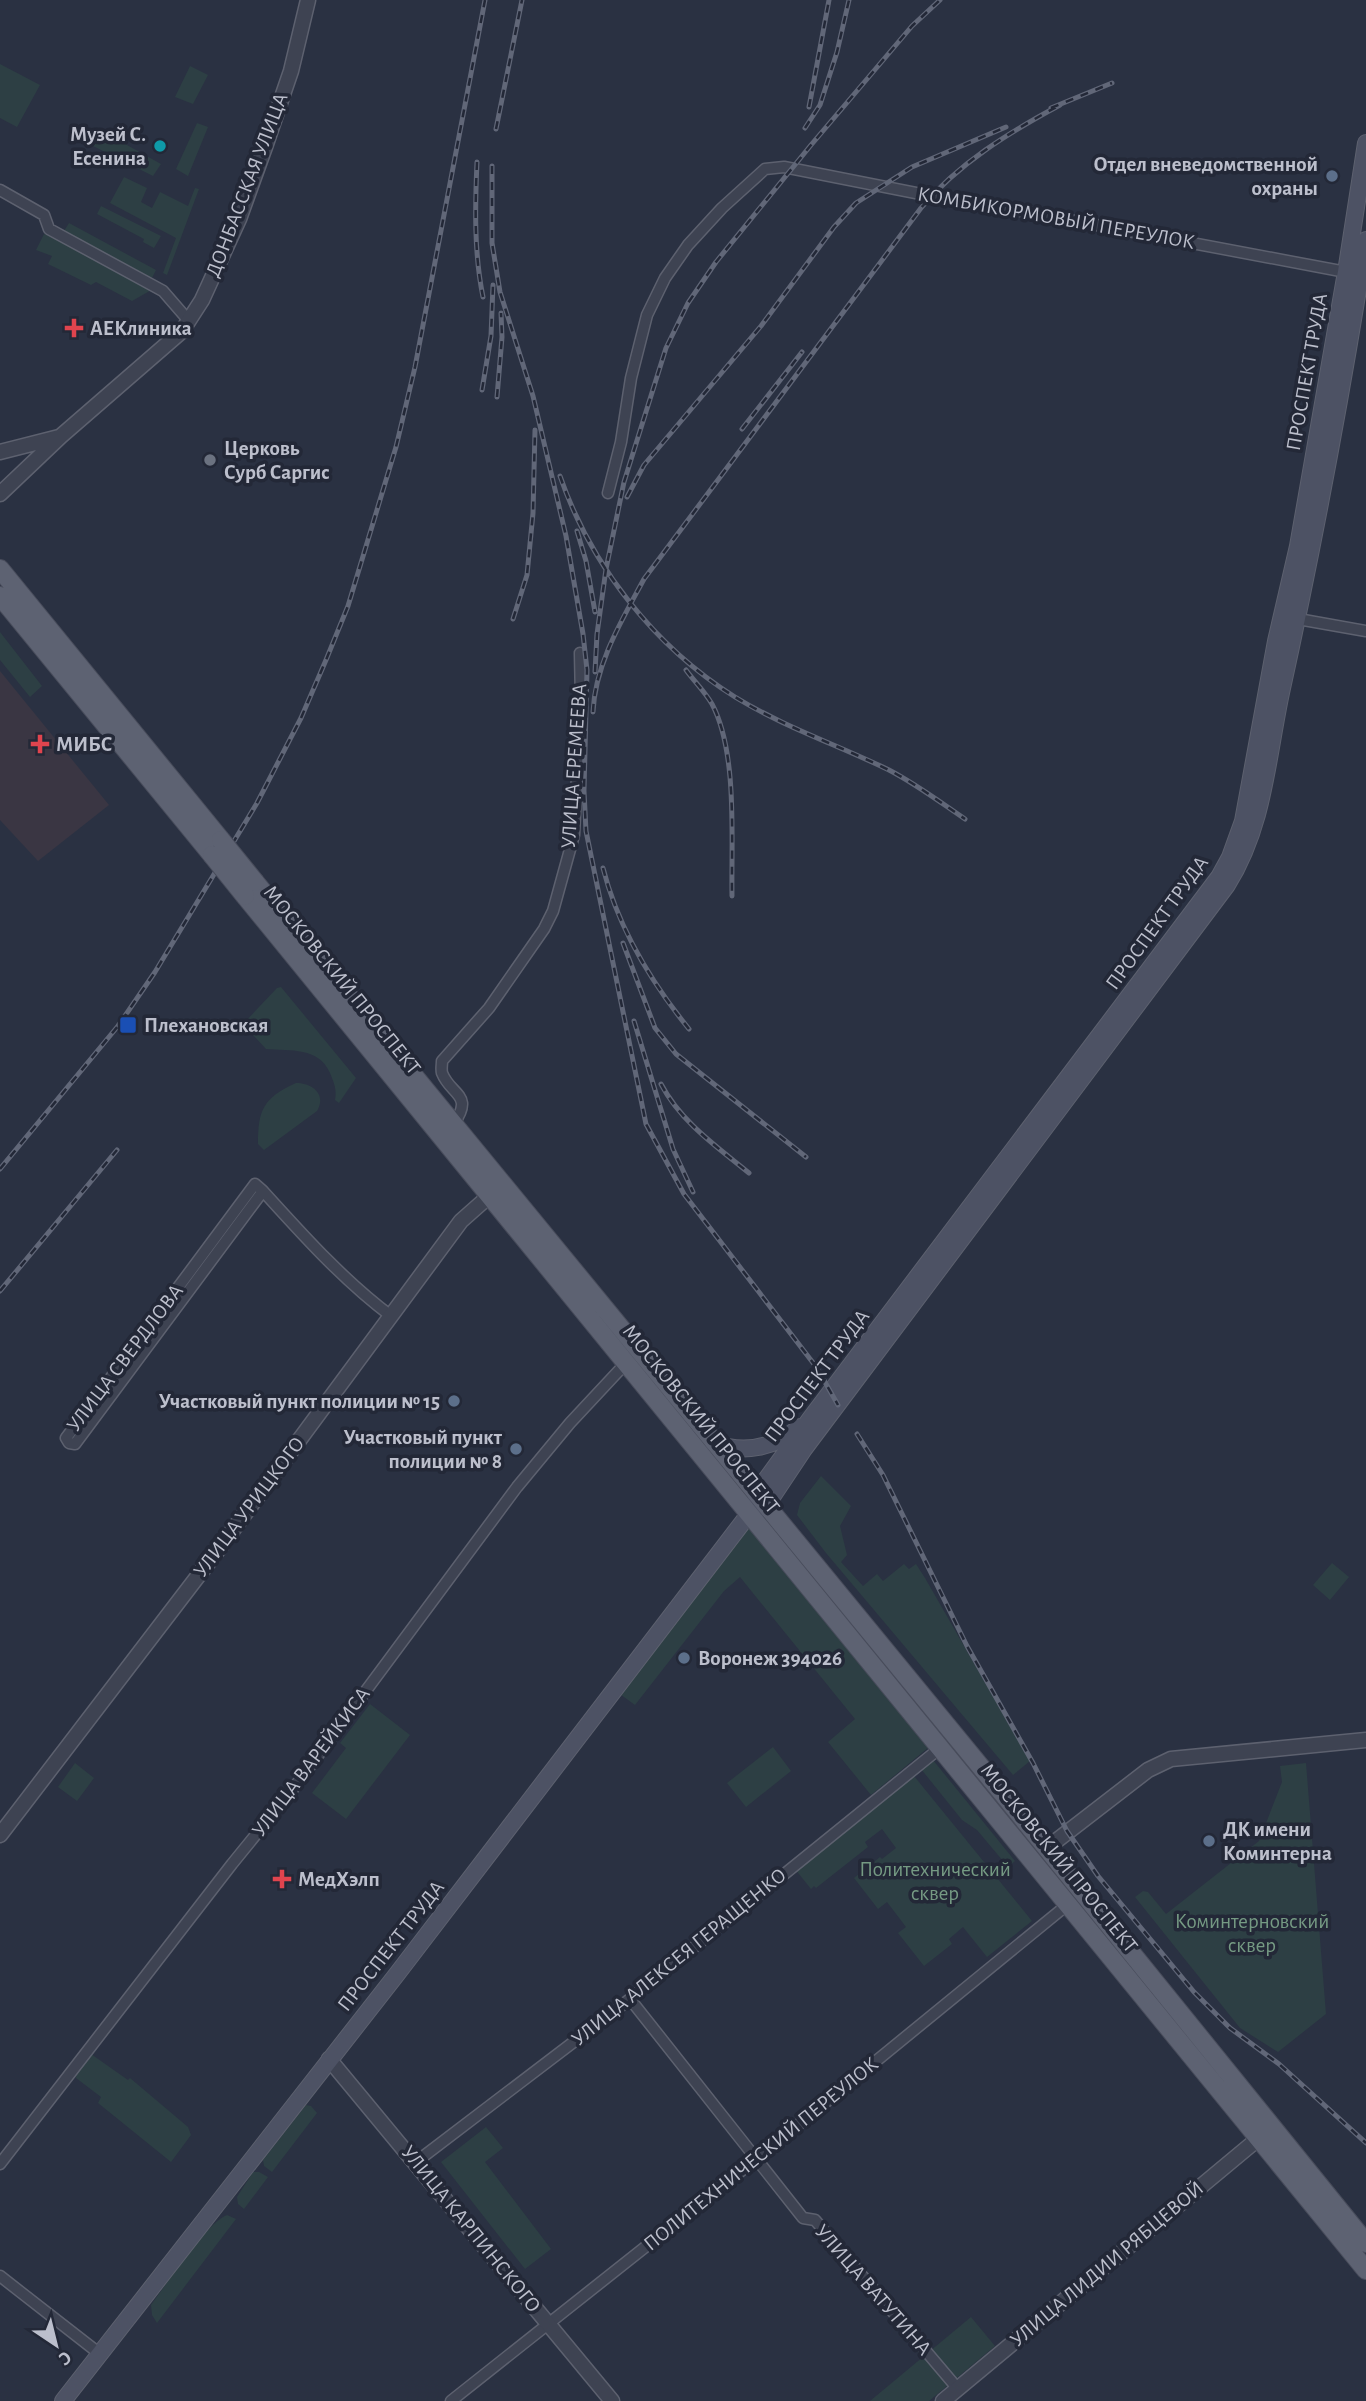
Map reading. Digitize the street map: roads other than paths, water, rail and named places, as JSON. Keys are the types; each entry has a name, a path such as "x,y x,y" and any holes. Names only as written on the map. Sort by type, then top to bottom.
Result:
{"main road":[{"name":"ПРОСПЕКТ ТРУДА","path":"762,1501 762,1485 810,1419 1152,975 1227,885 1241,864 1258,816 1280,695 1290,617 1353,274 1366,143"},
{"name":"ПРОСПЕКТ ТРУДА","path":"1353,274 1366,240"},
{"name":"МОСКОВСКИЙ ПРОСПЕКТ","path":"0,569 216,848"},
{"name":"МОСКОВСКИЙ ПРОСПЕКТ","path":"0,596 216,848 496,1191 762,1501 1047,1848 1366,2270"},
{"name":"МОСКОВСКИЙ ПРОСПЕКТ","path":"250,889 453,1125 496,1191 626,1363 1067,1905 1265,2133 1366,2243"},
{"name":"ПРОСПЕКТ ТРУДА","path":"63,2401 749,1514 807,1445 1152,975"},
{"path":"713,1443 753,1449 788,1436 810,1419"}],"street":[{"name":"ДОНБАССКАЯ УЛИЦА","path":"0,494 61,436 182,331 202,300 239,219 291,71 308,0"},
{"name":"КОМБИКОРМОВЫЙ ПЕРЕУЛОК","path":"608,493 621,442 631,378 647,315 664,278 688,245 722,208 765,169 784,166 1353,274"},
{"path":"0,190 44,215 49,229 163,291 188,321"},
{"name":"ДОНБАССКАЯ УЛИЦА","path":"1,452 61,436"},
{"path":"1,452 16,452 23,463 22,473"},
{"path":"1290,617 1366,631"},
{"name":"УЛИЦА ЕРЕМЕЕВА","path":"453,1125 462,1106 460,1096 442,1073 442,1061 489,1008 544,929 553,911 566,869 574,835 580,653"},
{"path":"259,1187 320,1253 391,1316"},
{"name":"УЛИЦА СВЕРДЛОВА","path":"259,1187 75,1444 69,1443 66,1438 259,1187"},
{"name":"УЛИЦА УРИЦКОГО","path":"0,1835 221,1546 461,1221 496,1191"},
{"name":"УЛИЦА ВАРЕЙКИСА","path":"0,2164 293,1789 517,1487 570,1423 626,1363"},
{"path":"1047,1848 1148,1770 1171,1759 1366,1740"},
{"name":"УЛИЦА АЛЕКСЕЯ ГЕРАЩЕНКО","path":"416,2162 630,1999 940,1748"},
{"name":"ПОЛИТЕХНИЧЕСКИЙ ПЕРЕУЛОК","path":"451,2401 755,2160 1067,1905"},
{"name":"УЛИЦА ВАТУТИНА","path":"630,1999 803,2218 815,2220 958,2389"},
{"name":"УЛИЦА КАРПИНСКОГО","path":"330,2059 612,2401"},
{"name":"УЛИЦА ЛИДИИ РЯБЦЕВОЙ","path":"943,2401 1265,2133"},
{"path":"0,2276 100,2354"}],"railway":[{"path":"0,1169 118,1026 155,972 257,803 301,718 326,660 348,606 396,447 415,367 485,0"},
{"path":"496,129 522,0"},
{"path":"809,107 829,0"},
{"path":"805,128 820,105 837,52 849,0"},
{"path":"595,672 606,569 624,482 666,348 688,303 716,262 811,145 912,26 940,0"},
{"path":"1051,108 1112,83"},
{"path":"593,712 604,660 644,579 921,208 951,177 985,150 1060,105"},
{"path":"627,497 644,465 761,326 834,227 856,203 912,167 1006,127"},
{"path":"477,162 477,247 483,297"},
{"path":"492,166 492,243 500,292 533,396 566,536 583,634 587,670 584,791 586,831 646,1124 684,1194 817,1368 838,1405"},
{"path":"482,390 491,336 493,285"},
{"path":"497,397 502,337 501,313"},
{"path":"742,429 802,352"},
{"path":"513,619 527,575 533,513 535,430"},
{"path":"560,476 573,509 608,572 629,602 678,654 706,677 754,708 889,770 965,819"},
{"path":"577,531 586,561 595,612"},
{"path":"686,670 712,704 726,747 731,798 732,896"},
{"path":"603,868 617,911 637,953 689,1029"},
{"path":"623,943 655,1028 676,1054 806,1157"},
{"path":"634,1021 673,1149 693,1192"},
{"path":"661,1084 689,1122 749,1173"},
{"path":"0,1291 117,1150"},
{"path":"857,1434 883,1475 967,1646 1033,1763 1067,1831 1098,1876 1194,1992 1230,2028 1279,2064 1366,2143"}],"place":[{"name":"Музей С. Есенина","path":"160,146"},
{"name":"Отдел вневедомственной охраны","path":"1332,176"},
{"name":"АЕКлиника","path":"74,328"},
{"name":"Церковь Сурб Саргис","path":"210,460"},
{"name":"МИБС","path":"40,744"},
{"name":"Плехановская","path":"128,1025"},
{"name":"Участковый пункт полиции № 15","path":"454,1401"},
{"name":"Участковый пункт полиции № 8","path":"516,1449"},
{"name":"Воронеж 394026","path":"684,1658"},
{"name":"ДК имени Коминтерна","path":"1209,1841"},
{"name":"МедХэлп","path":"282,1879"}],"park label":[{"name":"Политехнический сквер","path":"935,1881"},
{"name":"Коминтерновский сквер","path":"1252,1933"}]}
